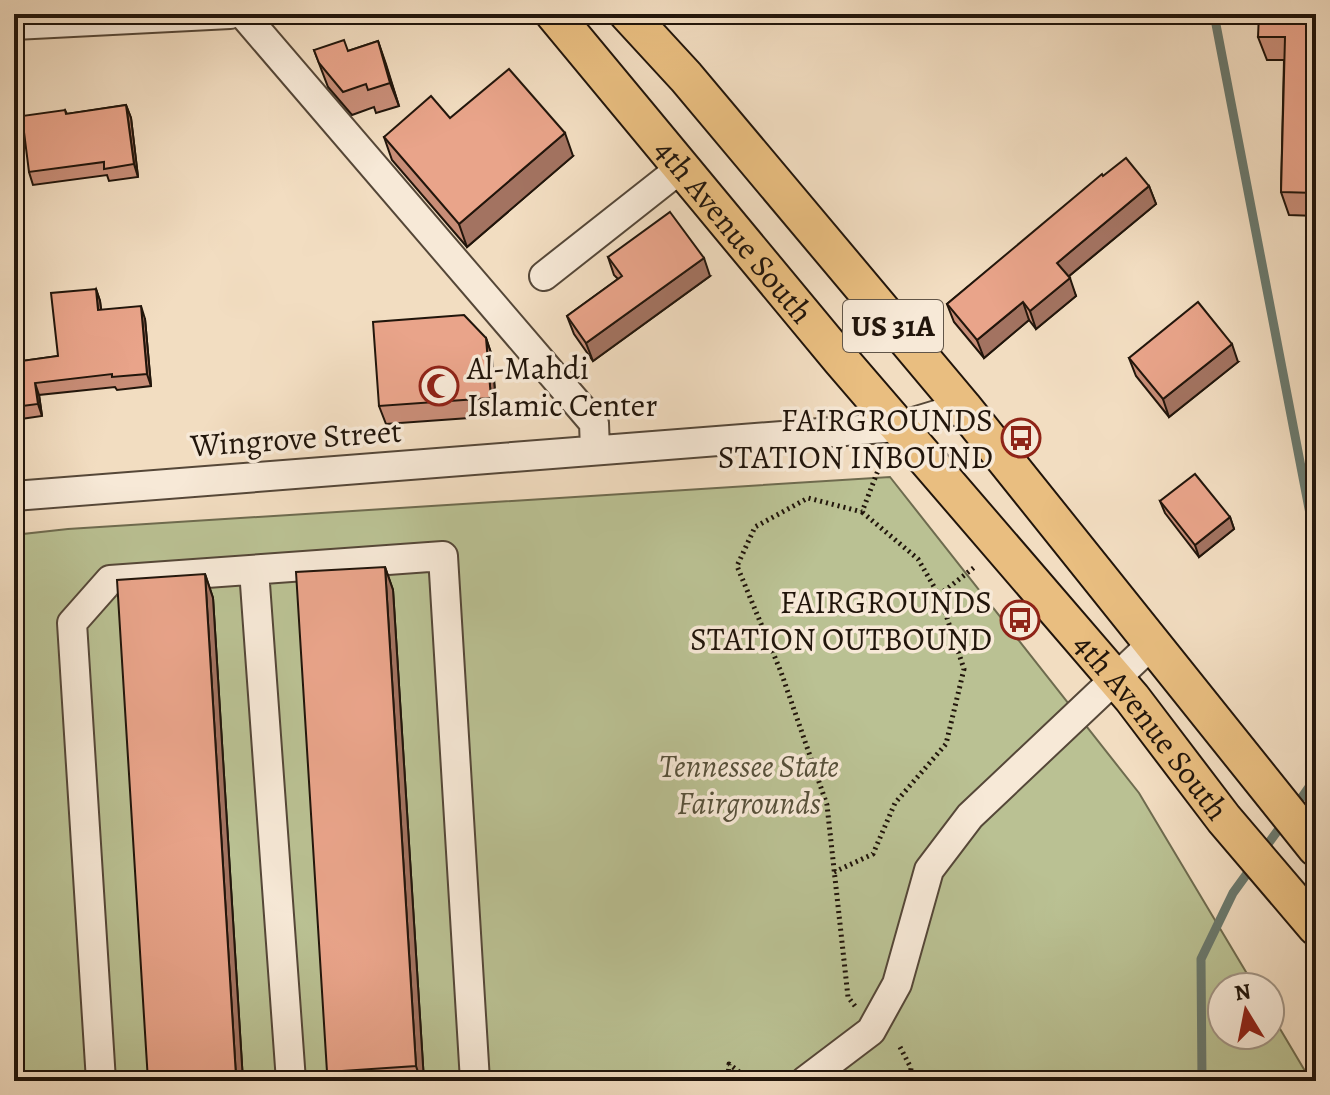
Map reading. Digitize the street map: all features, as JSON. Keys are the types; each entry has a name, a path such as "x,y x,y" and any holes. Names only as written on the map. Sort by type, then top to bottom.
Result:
{"main road":[{"name":"4th Avenue South","path":"554,14 897,427 1115,679 1224,819 1316,927"},
{"name":"4th Avenue South","path":"628,14 686,77 963,407 1316,848"}],"street":[{"path":"14,25 133,16 230,14"},
{"path":"243,14 594,423 595,450"},
{"path":"544,276 681,168"},
{"name":"Wingrove Street","path":"14,496 897,427 963,407"},
{"path":"101,1081 72,623 110,580 443,556 475,1081"},
{"path":"254,570 291,1081"},
{"path":"805,1081 871,1031 897,984 929,870 970,816 1153,643"}],"path":[{"path":"862,512 882,460"},
{"path":"834,872 873,854 895,803 946,744 964,669 939,595 918,559 862,512 808,498 755,527 737,566 781,672 827,805 834,872 848,997 860,1010"},
{"path":"939,595 977,565"},
{"path":"900,1047 911,1068 910,1081"},
{"path":"732,1081 728,1078 729,1064 751,1081"}],"green space":[{"name":"Tennessee State Fairgrounds","path":"890,477 1139,793 1245,971 1206,971 1206,1051 1286,1051 1286,1039 1311,1081 14,1081 14,535 68,529"}],"building":[{"path":"1259,14 1316,14 1316,193 1281,192 1285,37 1258,37"},
{"path":"344,40 348,51 378,41 390,83 368,90 366,84 343,92 319,63 314,50"},
{"path":"509,69 565,133 459,224 384,137 431,96 450,118"},
{"path":"126,105 134,164 104,169 104,162 29,172 22,116 65,110 66,114"},
{"path":"1126,158 1149,186 1057,263 1070,278 1030,311 1023,302 977,340 947,304 1102,174"},
{"path":"670,212 704,258 586,343 567,316 622,276 608,257"},
{"path":"96,289 98,310 141,306 147,374 112,377 112,374 35,383 38,404 14,407 14,362 58,356 51,293"},
{"path":"1198,302 1232,344 1163,399 1129,358"},
{"name":"Al-Mahdi Islamic Center","path":"464,315 486,338 491,398 379,406 373,322"},
{"path":"1195,474 1230,517 1195,545 1160,501"},
{"path":"385,567 416,1066 327,1072 296,572"},
{"path":"205,574 236,1076 148,1081 117,580"}],"waterway":[{"path":"1214,14 1316,545"},
{"path":"1295,807 1316,777"},
{"path":"1262,852 1284,822"},
{"path":"1202,1081 1201,959 1233,893 1254,864"}],"place":[{"name":"Al-Mahdi Islamic Center","path":"439,386"},
{"name":"FAIRGROUNDS STATION INBOUND","path":"1021,438"},
{"name":"FAIRGROUNDS STATION OUTBOUND","path":"1020,620"}]}
